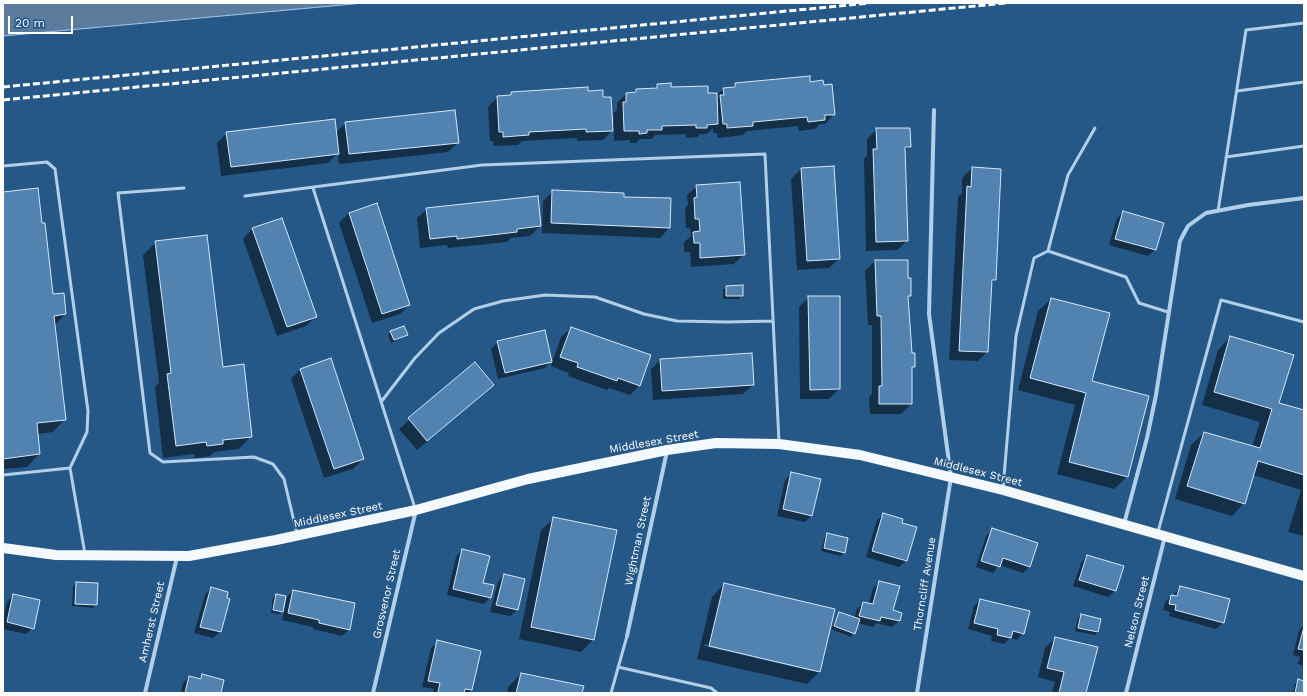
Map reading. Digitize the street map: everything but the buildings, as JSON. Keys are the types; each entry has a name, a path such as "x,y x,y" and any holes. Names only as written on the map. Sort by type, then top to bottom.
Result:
{"main road":[{"name":"Middlesex Street","path":"3,548 56,555 189,556 297,536 416,510 528,479 667,450 716,443 779,444 860,455 1002,490 1304,576"}],"street":[{"name":"Thorncliff Avenue","path":"917,693 950,477 929,314 934,110"},
{"path":"1124,524 1147,438 1156,395 1180,241 1188,226 1206,213 1248,205 1304,198"},
{"name":"Wightman Street","path":"627,636 667,450"},
{"name":"Grosvenor Street","path":"373,693 416,510"},
{"name":"Nelson Street","path":"1126,693 1161,535"},
{"name":"Amherst Street","path":"145,693 177,556"}],"lane":[{"path":"1218,211 1246,30 1304,23"},
{"path":"1237,91 1304,82"},
{"path":"1048,251 1068,175 1095,128"},
{"path":"1226,157 1304,146"},
{"path":"245,196 482,165 765,154 779,444"},
{"path":"3,166 47,162 55,168 88,411 87,432 70,468 85,555"},
{"path":"184,188 118,193 150,453 163,462 254,457 273,464 284,479 297,536"},
{"path":"313,188 416,510"},
{"path":"1002,490 1016,336 1034,258 1048,251 1126,277 1139,303 1168,312"},
{"path":"381,402 416,358 439,333 474,309 503,301 544,295 595,297 644,314 677,321 727,322 773,320"},
{"path":"1161,535 1221,300 1304,322"},
{"path":"3,475 70,468"},
{"path":"611,693 627,636"},
{"path":"618,667 711,688 717,693"}],"water":[{"path":"3,3 364,3 3,36"}],"railway":[{"path":"3,87 870,3"},
{"path":"3,100 1006,3"}]}
